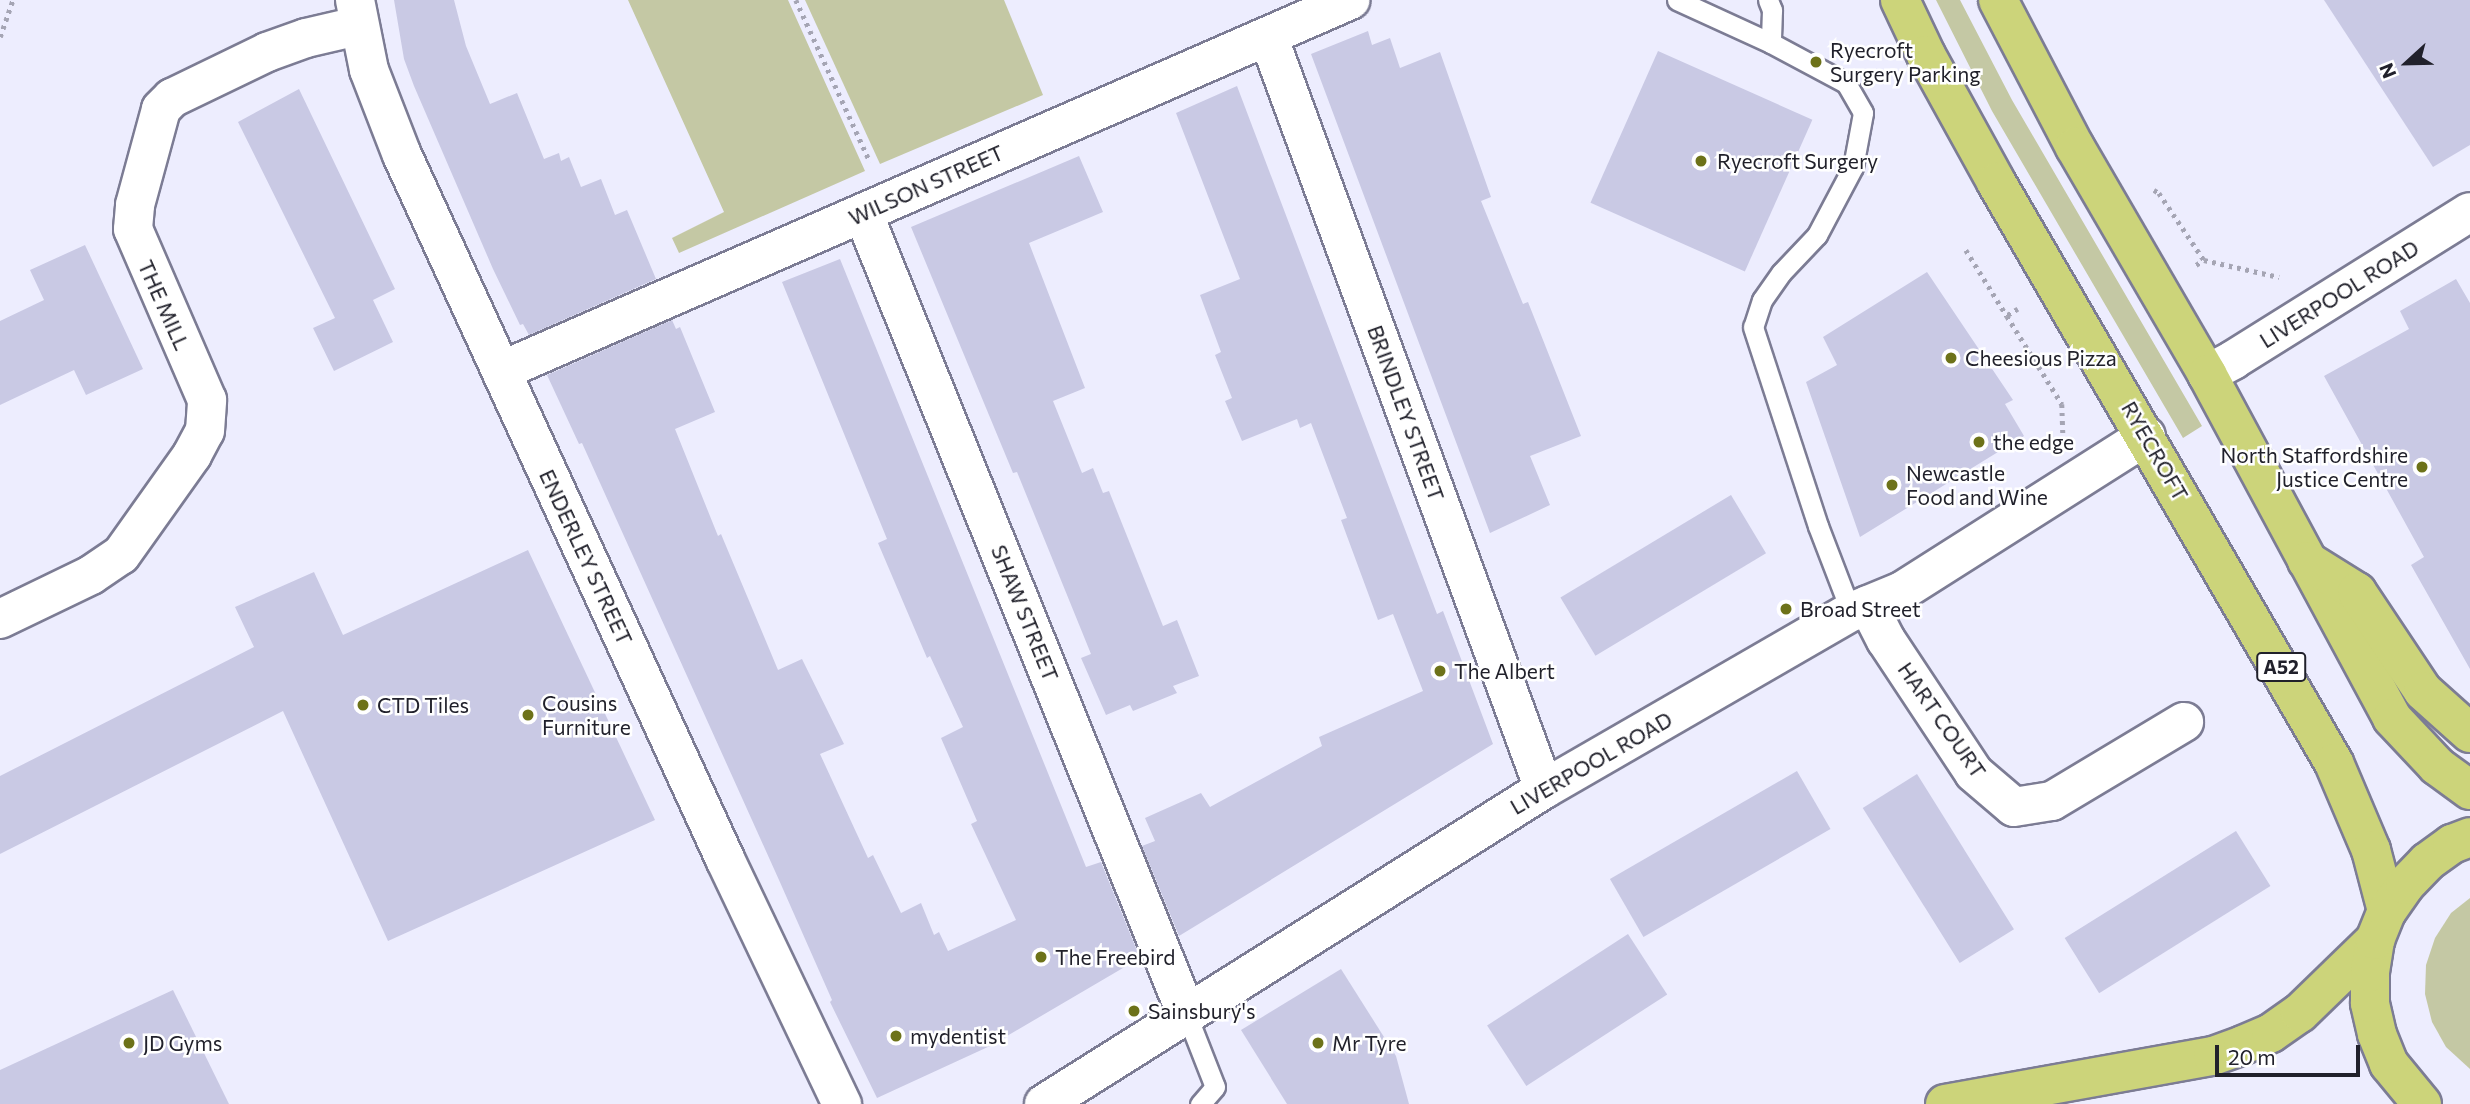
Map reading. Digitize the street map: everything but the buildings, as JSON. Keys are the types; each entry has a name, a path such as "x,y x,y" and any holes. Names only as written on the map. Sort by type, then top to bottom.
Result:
{"highway":[{"name":"RYECROFT","path":"1900,0 1926,55 1996,182 2334,763 2371,850 2381,926"},
{"path":"1998,0 2075,147 2207,374 2392,718 2437,766 2470,790"},
{"path":"2305,560 2357,592 2423,691 2470,733"},
{"path":"1945,1104 2213,1056 2271,1033 2300,1013 2381,926 2405,885 2427,862 2470,837"},
{"path":"2381,926 2370,972 2370,1003 2377,1034 2389,1064 2422,1104"}],"street":[{"name":"WILSON STREET","path":"501,371 1350,0"},
{"name":"ENDERLEY STREET","path":"357,13 369,70 402,155 719,846 842,1104"},
{"name":"THE MILL","path":"0,619 90,575 121,555 192,455 205,431 206,400 133,229 135,205 161,109 172,98 267,52 357,13"},
{"name":"BRINDLEY STREET","path":"1268,36 1544,789"},
{"name":"SHAW STREET","path":"875,207 1186,1013"},
{"name":"LIVERPOOL ROAD","path":"2207,374 2470,212"},
{"name":"LIVERPOOL ROAD","path":"1044,1104 1544,789 1860,609 1902,591 2146,436"},
{"name":"HART COURT","path":"1860,609 1886,639 1974,773 2014,807 2052,801 2184,722"}],"lane":[{"path":"1677,0 1771,43 1846,83 1863,113 1853,167 1817,235 1781,273 1762,300 1753,327 1818,526 1860,609"},
{"path":"1768,0 1772,10 1771,43"},
{"path":"1186,1013 1214,1087 1200,1104"}],"path":[{"path":"0,37 13,0"},
{"path":"796,0 875,207"},
{"path":"2159,193 2204,260"},
{"path":"1966,250 2062,404 2063,442"},
{"path":"2007,316 2023,305"}],"green space":[{"path":"628,0 788,0 865,171 679,253 672,238 724,212"},
{"path":"805,0 1004,0 1043,95 880,164"},
{"path":"1936,0 1960,0 2012,100 2202,426 2183,438 1992,111"},
{"path":"2470,898 2470,1069 2446,1047 2432,1022 2425,994 2426,965 2435,938 2451,913"}],"place":[{"name":"Ryecroft Surgery Parking","path":"1816,62"},
{"name":"Ryecroft Surgery","path":"1701,161"},
{"name":"Cheesious Pizza","path":"1951,358"},
{"name":"the edge","path":"1979,442"},
{"name":"North Staffordshire Justice Centre","path":"2422,467"},
{"name":"Newcastle Food and Wine","path":"1892,485"},
{"name":"Broad Street","path":"1786,609"},
{"name":"The Albert","path":"1440,671"},
{"name":"CTD Tiles","path":"363,705"},
{"name":"Cousins Furniture","path":"528,715"},
{"name":"The Freebird","path":"1041,957"},
{"name":"Sainsbury's","path":"1134,1011"},
{"name":"mydentist","path":"896,1036"},
{"name":"JD Gyms","path":"129,1043"},
{"name":"Mr Tyre","path":"1318,1043"}]}
